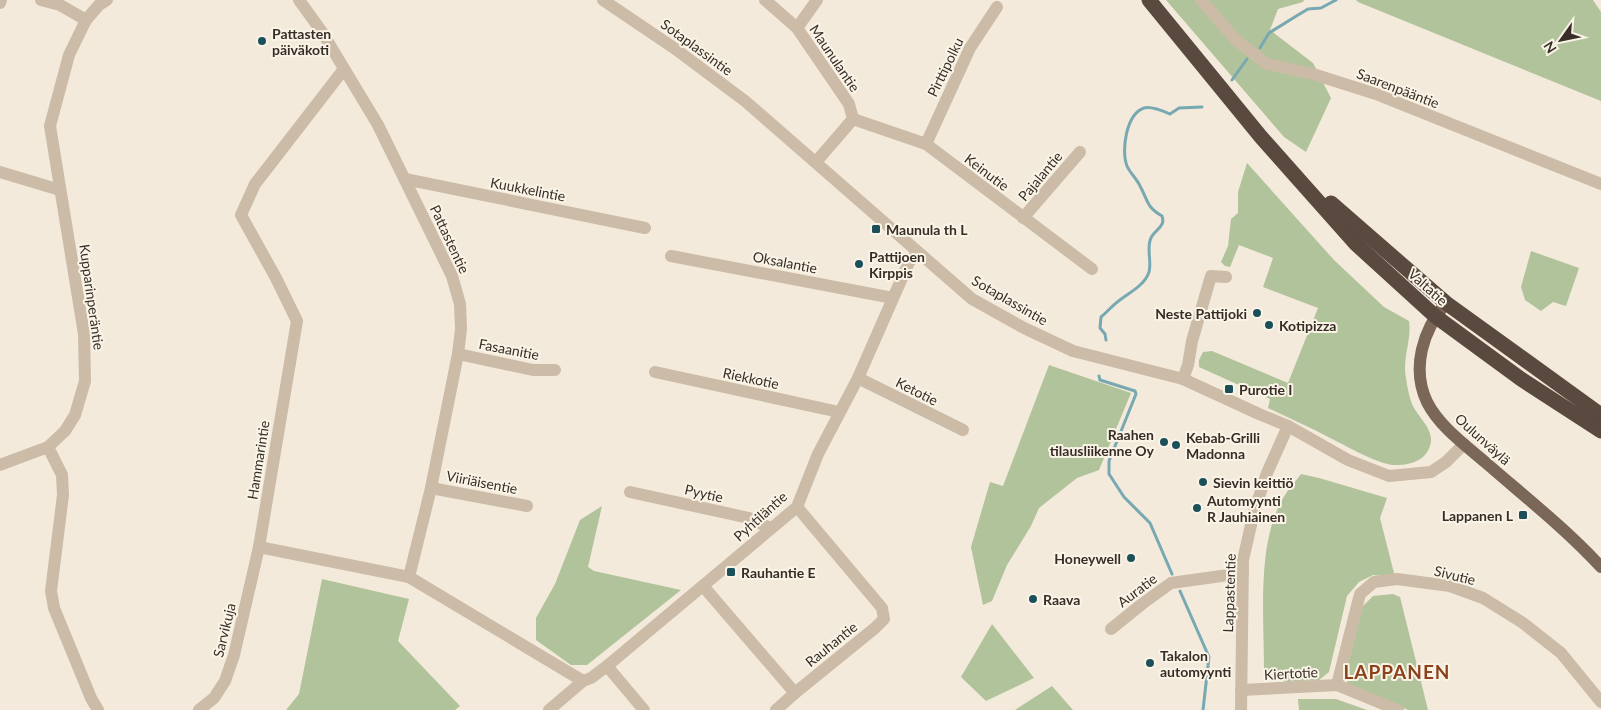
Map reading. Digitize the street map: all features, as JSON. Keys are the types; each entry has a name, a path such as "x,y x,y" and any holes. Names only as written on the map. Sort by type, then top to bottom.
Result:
{"highway":[{"name":"Valtatie","path":"1149,0 1261,136 1356,244 1435,316 1521,379 1601,431"},
{"name":"Valtatie","path":"1261,136 1344,215 1446,303 1601,415"}],"main road":[{"name":"Oulunväylä","path":"1446,303 1435,316 1422,345 1419,359 1421,386 1427,402 1436,416 1464,444 1559,526 1601,567"}],"street":[{"path":"41,0 60,5 86,20"},
{"name":"Kupparinperäntie","path":"48,447 64,431 75,415 85,381 84,334 50,126 69,55 86,20 99,5 107,0"},
{"name":"Pattastentie","path":"299,0 322,32 378,125 452,276 460,304 461,329 458,354 431,488 409,577"},
{"name":"Sotaplassintie","path":"603,0 674,48 745,101 972,299 1024,328 1073,351 1183,379 1288,426 1348,460 1389,476 1431,472 1446,462 1464,444"},
{"name":"Maunulantie","path":"765,0 797,28 849,104 852,119"},
{"path":"797,28 817,0"},
{"name":"Saarenpääntie","path":"1201,0 1236,40 1267,64 1313,74 1376,94 1601,184"},
{"name":"Pirttipolku","path":"926,144 970,48 997,7"},
{"name":"Hammarintie","path":"259,547 297,321 276,278 241,215 255,184 344,69"},
{"path":"816,162 852,119"},
{"name":"Keinutie","path":"852,119 926,144 1092,269"},
{"name":"Pajalantie","path":"1024,218 1080,152"},
{"path":"0,172 60,190"},
{"name":"Kuukkelintie","path":"405,179 645,228"},
{"name":"Pyhtiläntie","path":"549,710 607,666 797,506 818,454 858,378 909,262 918,253"},
{"name":"Oksalantie","path":"671,256 893,298"},
{"path":"1183,379 1211,276 1226,277"},
{"name":"Fasaanitie","path":"458,354 533,370 555,370"},
{"name":"Riekkotie","path":"655,372 840,412"},
{"name":"Ketotie","path":"858,378 963,430"},
{"name":"Lappastentie","path":"1241,710 1243,560 1254,512 1267,473 1288,426"},
{"path":"0,465 48,447 62,475 63,495 51,591 54,608 91,698 98,710"},
{"name":"Viiriäisentie","path":"431,488 527,506"},
{"name":"Pyytie","path":"630,492 748,518 770,528"},
{"name":"Rauhantie","path":"795,693 884,619 882,608 797,506"},
{"path":"259,547 409,577 584,682"},
{"name":"Sarvikuja","path":"199,710 214,698 225,681 234,654 259,547"},
{"name":"Auratie","path":"1111,629 1171,583 1243,574"},
{"name":"Sivutie","path":"1337,685 1360,594 1374,582 1397,579 1450,586 1483,598 1523,622 1562,653 1601,702"},
{"path":"703,586 795,693 776,710"},
{"path":"607,666 644,710"},
{"name":"Kiertotie","path":"1241,690 1337,685 1398,710"}],"green space":[{"path":"1166,0 1304,0 1303,2 1278,9 1270,30 1313,63 1331,98 1306,152 1284,137"},
{"path":"1356,0 1593,0 1601,12 1601,101 1358,2"},
{"path":"1247,163 1334,260 1384,307 1409,321 1410,328 1405,364 1407,384 1412,404 1427,426 1431,436 1427,453 1418,460 1412,463 1393,465 1370,458 1268,408 1270,399 1199,367 1199,360 1203,352 1212,351 1288,383 1318,308 1263,287 1273,258 1239,245 1230,267 1225,266 1221,262 1228,246 1231,219 1238,213 1238,192"},
{"path":"1531,251 1579,268 1566,306 1553,302 1541,311 1525,300 1521,287"},
{"path":"1049,365 1131,393 1099,470 1077,478 1039,508 1031,526 1007,565 992,601 983,605 971,547 990,482 1003,486"},
{"path":"1301,474 1387,498 1380,518 1395,577 1373,575 1359,582 1347,596 1329,672 1319,680 1286,682 1270,676 1264,668 1263,605 1265,561 1273,520 1283,498"},
{"path":"602,506 588,567 594,571 681,590 587,665 571,665 536,640 536,618 555,584 580,520"},
{"path":"322,579 409,599 398,641 460,706 455,710 286,710 299,694"},
{"path":"1393,594 1400,597 1428,710 1408,710 1347,683 1349,660 1363,606 1373,596"},
{"path":"992,624 1034,678 986,701 961,677"},
{"path":"1052,686 1073,710 1015,710"},
{"path":"1298,699 1336,699 1367,710 1299,710"}],"waterway":[{"path":"1260,48 1269,33 1308,9 1321,8 1336,0"},
{"path":"1232,80 1247,59"},
{"path":"1106,340 1105,334 1100,328 1101,317 1119,300 1139,286 1147,277 1150,268 1150,242 1163,223 1162,216 1150,206 1139,183 1127,166 1125,143 1129,125 1133,117 1144,108 1154,108 1170,114 1179,108 1202,107"},
{"path":"1099,376 1100,380 1135,391 1136,394 1109,461 1109,474 1124,497 1150,523 1172,574"},
{"path":"1180,591 1209,657 1203,710"}],"place":[{"name":"Pattasten päiväkoti","path":"262,41"},
{"name":"Maunula th L","path":"876,229"},
{"name":"Pattijoen Kirppis","path":"859,264"},
{"name":"Neste Pattijoki","path":"1257,313"},
{"name":"Kotipizza","path":"1269,325"},
{"name":"Purotie I","path":"1229,389"},
{"name":"Raahen tilausliikenne Oy","path":"1164,442"},
{"name":"Kebab-Grilli Madonna","path":"1176,445"},
{"name":"Sievin keittiö","path":"1203,482"},
{"name":"Automyynti R Jauhiainen","path":"1197,508"},
{"name":"Lappanen L","path":"1523,515"},
{"name":"Honeywell","path":"1131,558"},
{"name":"Rauhantie E","path":"731,572"},
{"name":"Raava","path":"1033,599"},
{"name":"Takalon automyynti","path":"1150,663"}],"district":[{"name":"LAPPANEN","path":"1397,671"}]}
